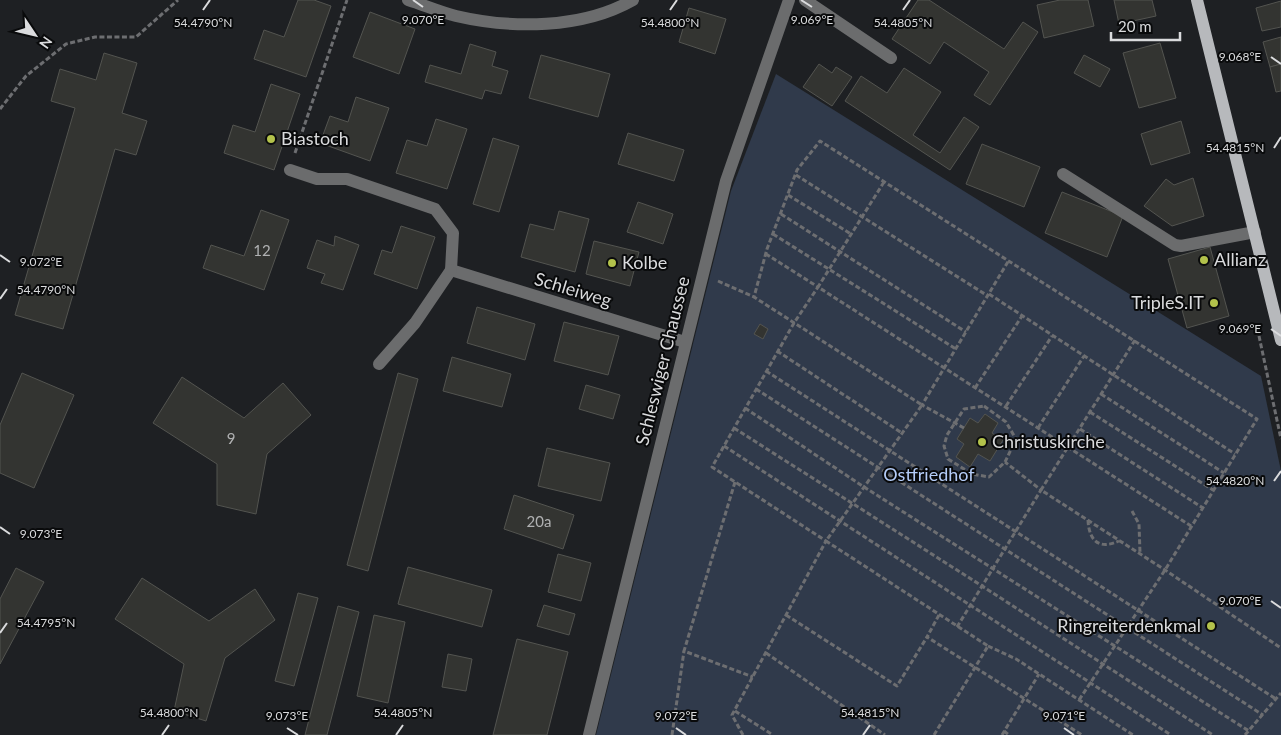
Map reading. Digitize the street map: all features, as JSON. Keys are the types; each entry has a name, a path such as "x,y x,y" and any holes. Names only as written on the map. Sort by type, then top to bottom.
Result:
{"main road":[{"path":"1197,0 1281,340"}],"street":[{"path":"408,0 456,16 502,23 551,24 595,16 633,0"},
{"name":"Schleswiger Chaussee","path":"588,735 726,181 789,0"},
{"path":"805,0 891,58"},
{"path":"290,170 317,179 347,179 435,209 453,233 451,270 415,324 379,364"},
{"path":"1063,174 1175,245 1181,246 1255,232"},
{"name":"Schleiweg","path":"451,270 685,342"}],"path":[{"path":"0,109 26,76 66,44 96,37 136,37 178,0"},
{"path":"290,170 347,0"},
{"path":"754,297 766,254 796,174 820,141 1257,418 1165,570 1079,700"},
{"path":"796,174 1022,316 1235,454"},
{"path":"884,182 794,322 712,467 957,627 988,646 1016,659 1133,735"},
{"path":"788,195 851,234"},
{"path":"781,214 966,332"},
{"path":"773,234 956,349"},
{"path":"766,254 1191,526"},
{"path":"744,735 732,715 826,541 922,405 1009,260"},
{"path":"702,275 754,297 922,405 964,428"},
{"path":"976,388 1022,316"},
{"path":"1006,406 1053,336"},
{"path":"957,627 1135,340"},
{"path":"777,351 902,433"},
{"path":"1038,428 1084,356"},
{"path":"766,371 1276,699"},
{"path":"756,389 1263,714"},
{"path":"1101,394 1224,473"},
{"path":"984,406 1006,422 1016,438 1005,462 989,477 972,474 948,459 944,446 954,422 964,410 984,406"},
{"path":"745,408 864,487 1249,731"},
{"path":"1090,412 1213,490"},
{"path":"734,428 1213,735"},
{"path":"1080,429 1203,508"},
{"path":"724,446 1171,735"},
{"path":"1005,462 1041,490 1120,540 1281,648"},
{"path":"672,735 684,651 735,482"},
{"path":"1132,511 1139,524 1140,554"},
{"path":"1088,520 1089,531 1093,540 1101,545 1111,545 1120,540"},
{"path":"786,615 897,686 939,615"},
{"path":"927,637 1082,735"},
{"path":"934,735 988,646"},
{"path":"684,651 753,677"},
{"path":"766,653 885,735"},
{"path":"1009,735 1003,733 1039,674"},
{"path":"1245,735 1281,693"},
{"path":"734,711 773,735"}],"green space":[{"name":"Ostfriedhof","path":"776,74 1261,376 1281,471 1281,735 596,735 731,191"}],"building":[{"path":"298,0 314,0 331,6 306,77 254,59 264,30 284,37"},
{"path":"918,0 929,0 1004,49 1023,22 1038,32 990,105 974,95 989,72 944,42 930,64 892,39"},
{"path":"1060,0 1088,0 1094,26 1044,38 1037,5"},
{"path":"1114,0 1152,0 1156,16 1119,24"},
{"path":"1281,1 1281,27 1262,31 1256,8"},
{"path":"689,8 726,19 715,54 679,42"},
{"path":"370,12 415,29 399,74 353,57"},
{"path":"1281,37 1281,64 1270,67 1263,42"},
{"path":"1160,43 1176,98 1139,108 1123,53"},
{"path":"470,44 496,52 492,66 508,71 501,94 485,90 482,99 425,82 430,65 461,74"},
{"path":"104,53 137,63 122,113 147,121 136,155 115,149 63,329 15,315 75,108 51,101 60,69 96,80"},
{"path":"541,55 610,74 598,117 529,98"},
{"path":"1084,55 1110,69 1100,87 1074,73"},
{"path":"819,64 832,73 836,67 852,77 832,106 803,87"},
{"path":"1281,64 1281,91 1276,92 1270,67"},
{"path":"904,68 941,92 913,135 940,153 964,117 979,127 950,170 845,101 861,76 887,93"},
{"path":"271,84 300,94 274,170 224,153 233,125 255,132"},
{"path":"356,97 389,108 370,161 320,143 330,116 348,122"},
{"path":"436,119 467,129 447,189 396,173 407,140 427,146"},
{"path":"1181,121 1190,153 1151,165 1141,134"},
{"path":"628,133 684,150 674,181 618,164"},
{"path":"493,138 519,146 499,212 473,204"},
{"path":"982,144 1040,167 1024,207 966,184"},
{"path":"1193,178 1204,216 1172,226 1144,206 1166,179 1174,185"},
{"path":"1062,192 1123,216 1107,257 1045,233"},
{"path":"638,202 673,214 663,244 627,232"},
{"path":"261,210 289,220 264,290 203,268 211,245 244,256"},
{"path":"559,211 589,219 575,272 521,257 530,224 554,230"},
{"path":"401,226 435,237 417,289 374,274 382,250 392,253"},
{"path":"335,236 359,245 343,290 321,283 325,274 307,268 317,240 334,246"},
{"name":"Kolbe","path":"594,241 639,252 630,286 586,274"},
{"path":"1210,247 1229,316 1187,328 1168,259"},
{"path":"477,307 535,324 525,360 467,343"},
{"path":"564,322 619,336 608,375 554,361"},
{"path":"760,324 768,329 763,339 754,334"},
{"path":"452,357 511,374 502,407 443,391"},
{"path":"22,373 74,395 34,488 0,473 0,425"},
{"path":"398,373 418,379 368,571 347,565"},
{"path":"182,377 244,418 283,383 311,415 267,454 256,514 217,505 217,464 153,423"},
{"path":"586,385 620,395 613,419 579,409"},
{"name":"Christuskirche","path":"985,414 998,423 992,433 1003,440 990,461 978,454 970,467 956,457 964,444 957,439 970,418 978,423"},
{"path":"547,448 610,463 601,501 538,486"},
{"path":"514,495 574,515 563,549 504,529"},
{"path":"558,554 591,563 581,601 548,592"},
{"path":"408,567 492,590 482,627 398,604"},
{"path":"16,568 44,582 0,664 0,599"},
{"path":"142,578 209,621 255,589 275,620 225,658 206,721 174,711 184,664 115,619"},
{"path":"298,593 318,598 294,686 275,681"},
{"path":"544,605 575,614 569,635 537,626"},
{"path":"338,606 359,612 327,735 305,735"},
{"path":"374,615 405,622 388,703 357,696"},
{"path":"517,639 568,652 547,735 493,735"},
{"path":"448,654 472,659 466,691 442,687"}],"place":[{"name":"Biastoch","path":"271,139"},
{"name":"Allianz","path":"1204,260"},
{"name":"Kolbe","path":"612,263"},
{"name":"TripleS.IT","path":"1214,303"},
{"name":"Christuskirche","path":"982,442"},
{"name":"Ringreiterdenkmal","path":"1211,626"}]}
